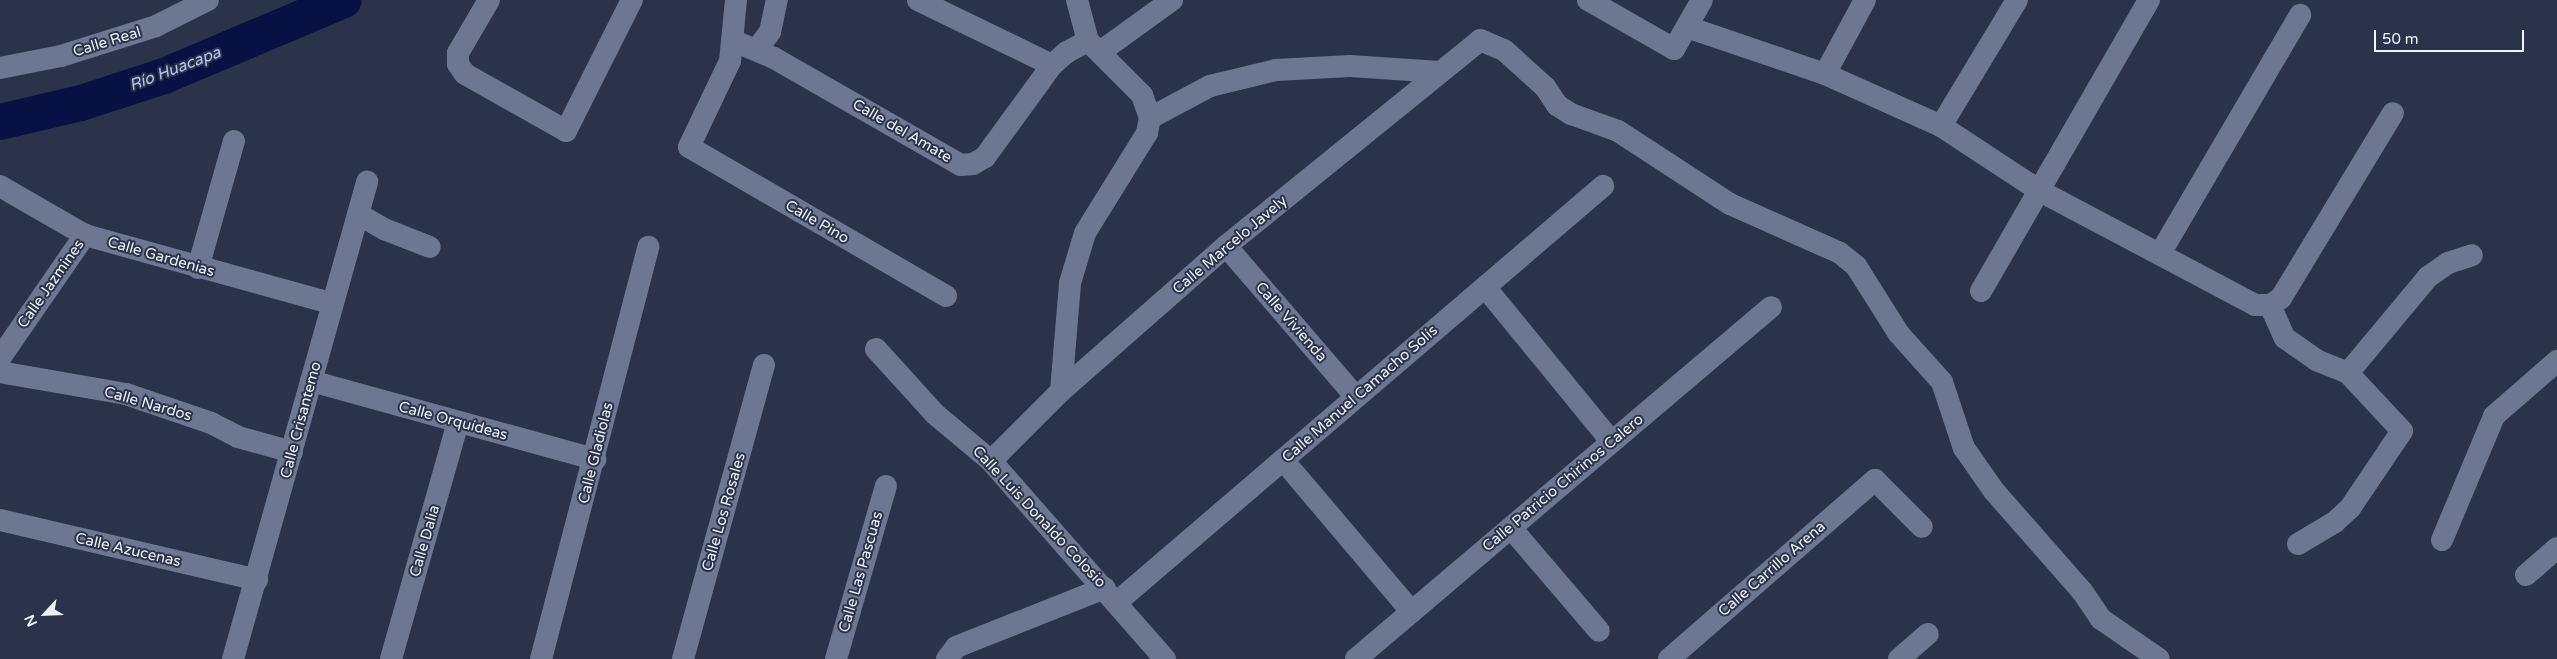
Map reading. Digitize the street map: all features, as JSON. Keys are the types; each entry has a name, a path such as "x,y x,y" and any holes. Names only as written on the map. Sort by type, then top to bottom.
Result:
{"street":[{"name":"Calle Real","path":"0,68 61,56 156,26 208,0"},
{"path":"488,0 458,53 458,64 465,74 566,131 632,0"},
{"path":"734,41 736,0"},
{"path":"756,50 770,32 777,0"},
{"path":"918,0 1052,65"},
{"path":"1061,392 1070,283 1085,233 1146,134 1150,118 1142,95 1094,47 1077,0"},
{"name":"Calle del Amate","path":"734,41 756,50 961,165 973,164 985,157 1052,65 1067,52 1094,47 1172,0"},
{"path":"1588,0 1674,49 1702,0"},
{"path":"1825,74 1865,0"},
{"path":"1941,126 2017,0"},
{"path":"1981,291 2148,0"},
{"path":"2161,252 2300,15"},
{"path":"1687,27 1825,74 1941,126 2040,191 2161,252 2255,305 2270,305 2281,298 2393,112"},
{"name":"Calle Marcelo Javely","path":"991,461 1061,392 1226,246 1480,40 1504,50 1545,87 1557,105 1571,114 1618,130 1730,204 1840,253 1856,266 1899,334 1942,382 1964,448 1994,491 2082,591 2101,619 2159,659"},
{"name":"Calle Pino","path":"734,41 730,61 689,147 946,296"},
{"path":"1150,118 1210,86 1276,70 1350,66 1440,72"},
{"path":"198,268 234,141"},
{"name":"Calle Crisantemo","path":"233,659 367,181"},
{"name":"Calle Gardenias","path":"0,186 85,235 198,268 333,304"},
{"name":"Calle Manuel Camacho Solís","path":"947,659 956,646 1111,595 1283,460 1603,186"},
{"path":"358,214 384,229 430,247"},
{"name":"Calle Jazmines","path":"0,358 85,235"},
{"name":"Calle Vivienda","path":"1226,246 1356,397"},
{"name":"Calle Gladiolas","path":"541,659 595,459 648,247"},
{"path":"2348,373 2428,277 2448,263 2472,255"},
{"path":"1484,287 1612,442"},
{"path":"2270,305 2284,338 2316,360 2348,373 2402,431 2350,508 2335,522 2298,544"},
{"name":"Calle Patricio Chirinos Calero","path":"1356,659 1771,307"},
{"name":"Calle Luis Donaldo Colosio","path":"876,349 936,414 991,461 1111,595 1165,659"},
{"path":"2442,540 2494,416 2557,361"},
{"name":"Calle Los Rosales","path":"683,659 764,365"},
{"name":"Calle Nardos","path":"0,372 126,394 211,423 238,437 292,452"},
{"name":"Calle Orquídeas","path":"312,381 458,423 595,459"},
{"name":"Calle Dalia","path":"391,659 458,423"},
{"path":"1283,460 1412,612"},
{"name":"Calle Carrillo Arena","path":"1669,659 1875,480 1922,527"},
{"name":"Calle Las Pascuas","path":"836,659 886,486"},
{"name":"Calle Azucenas","path":"0,520 256,580"},
{"path":"1511,528 1599,631"},
{"path":"2526,575 2557,548"},
{"path":"1900,659 1928,634"}],"waterway":[{"name":"Río Huacapa","path":"0,122 81,103 164,76 344,0"}]}
